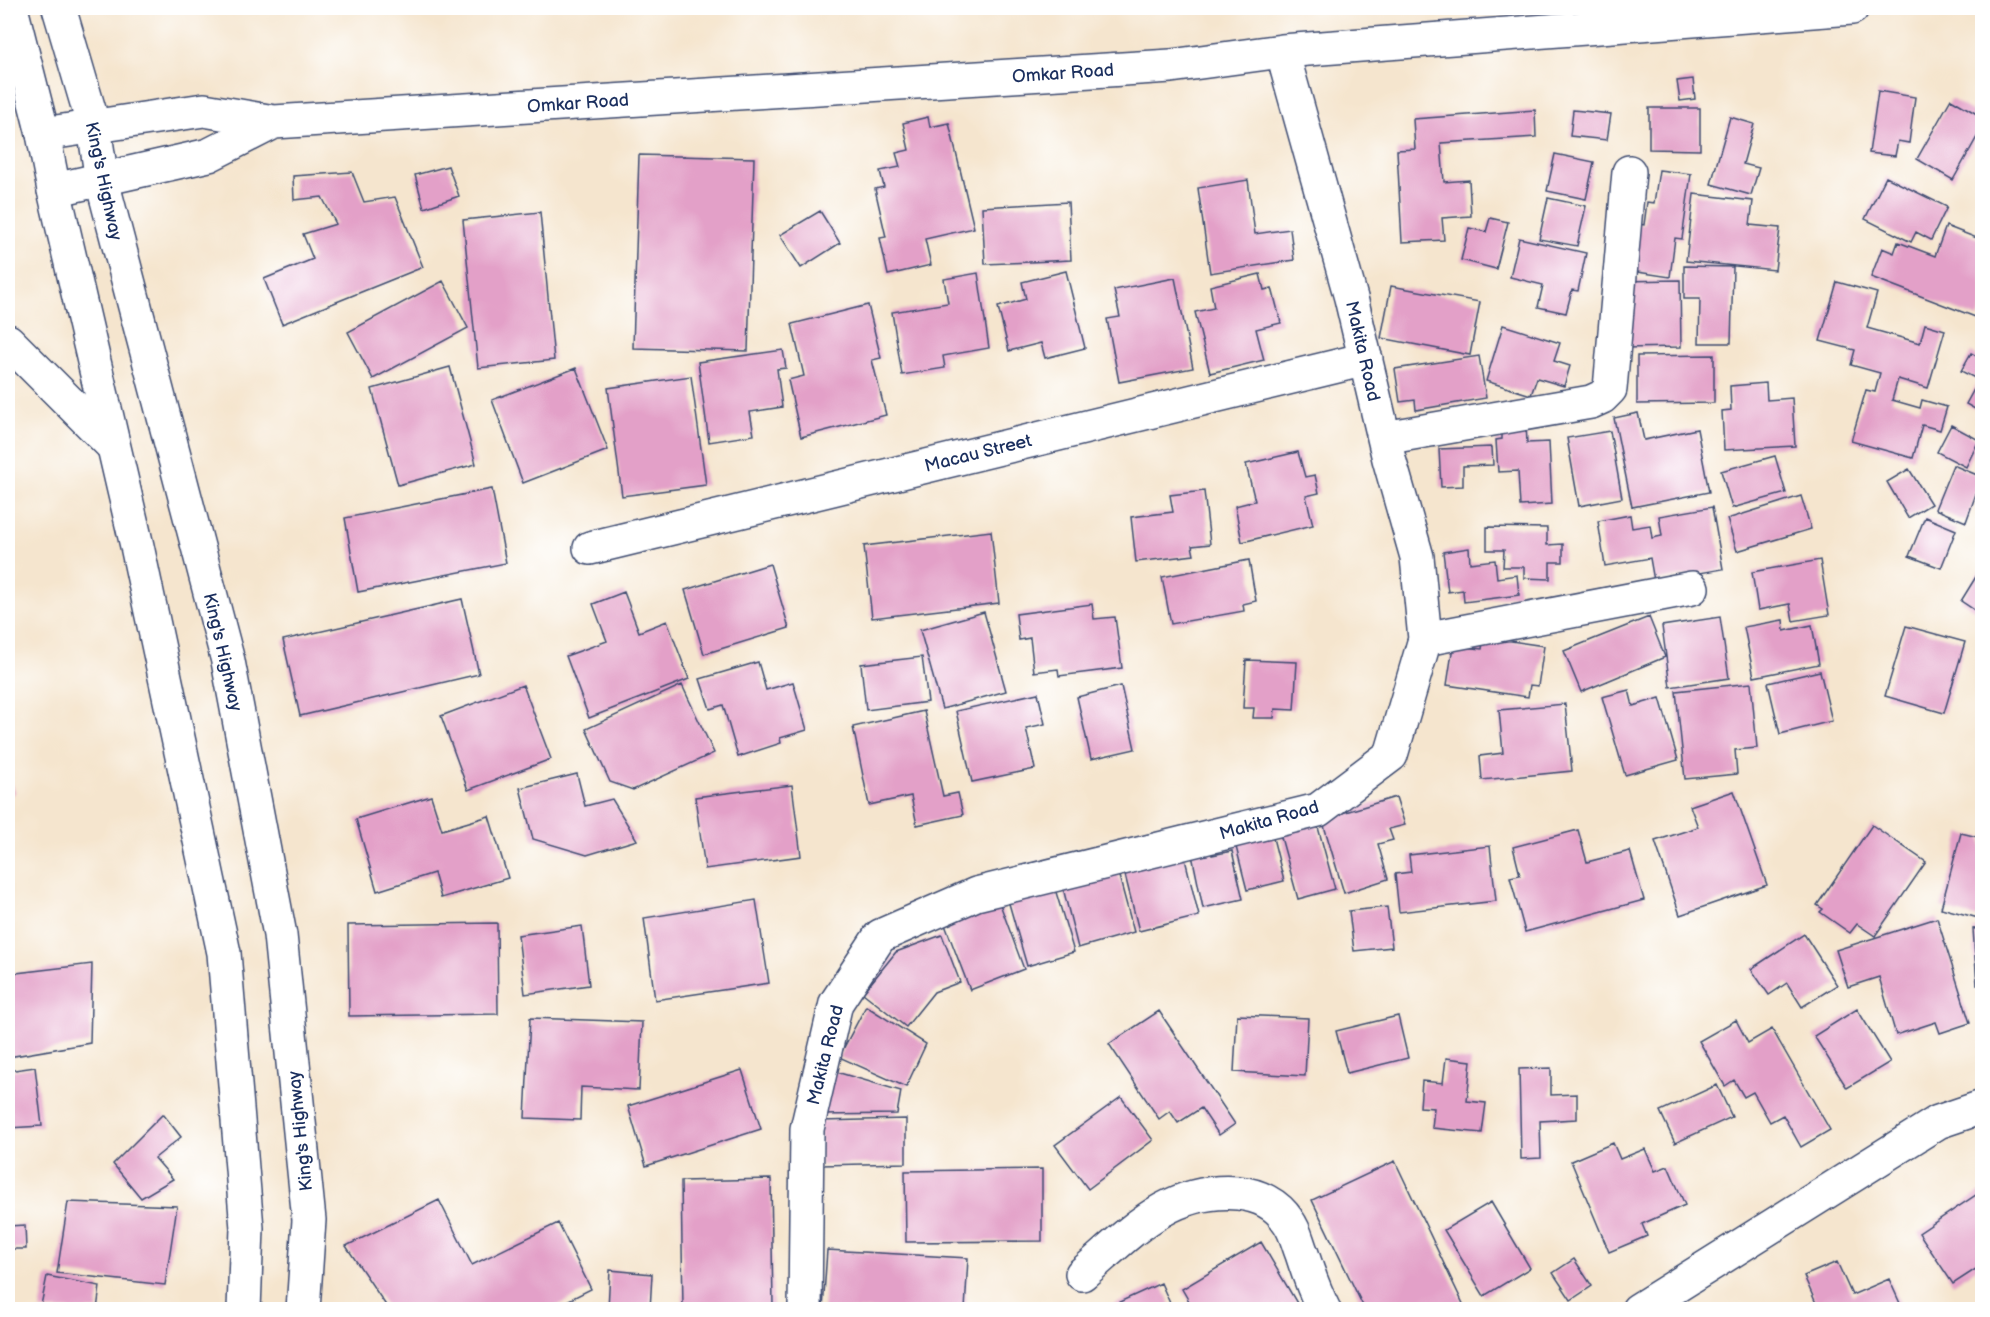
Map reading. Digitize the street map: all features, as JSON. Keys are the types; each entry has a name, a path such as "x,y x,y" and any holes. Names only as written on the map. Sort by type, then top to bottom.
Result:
{"main road":[{"path":"11,8 43,134 112,445 137,546 224,953 248,1228 244,1310"},
{"name":"King's Highway","path":"59,8 94,127 102,181 228,661 280,935 309,1220 303,1310"},
{"name":"Omkar Road","path":"43,134 204,110 274,122 1170,66 1282,51 1851,8"},
{"name":"Makita Road","path":"804,1310 807,1129 836,1003 880,936 976,894 1318,810 1391,755 1425,639 1417,557 1384,438 1351,298 1282,51"},
{"name":"Omkar Road","path":"54,190 209,155 274,122"},
{"path":"1384,438 1591,402 1602,397 1610,389 1629,172"},
{"path":"8,341 112,445"},
{"name":"Macau Street","path":"590,548 1366,359"},
{"path":"1425,639 1692,588"},
{"path":"1638,1310 1938,1122 1983,1107"},
{"path":"1082,1274 1155,1213 1176,1202 1199,1194 1221,1191 1244,1193 1261,1198 1277,1208 1288,1220 1297,1235 1300,1251 1324,1310"}],"building":[{"path":"1693,79 1695,99 1680,101 1677,81"},
{"path":"1878,91 1915,97 1909,143 1898,141 1895,156 1869,153"},
{"path":"1951,99 1982,117 1982,128 1953,180 1917,159"},
{"path":"1649,108 1700,108 1700,150 1649,149"},
{"path":"1535,110 1536,137 1441,143 1444,182 1469,180 1471,216 1442,218 1444,240 1402,242 1397,150 1415,149 1413,119"},
{"path":"1573,110 1611,114 1607,140 1570,136"},
{"path":"928,117 930,127 949,123 974,228 925,239 931,265 888,275 880,238 886,237 875,189 884,187 880,171 900,167 896,153 909,150 903,123"},
{"path":"1730,117 1754,124 1743,164 1759,168 1751,195 1711,184"},
{"path":"1555,154 1594,162 1586,199 1547,191"},
{"path":"639,155 754,158 748,351 633,348"},
{"path":"448,166 459,196 424,208 415,175"},
{"path":"1659,170 1691,174 1682,239 1675,238 1670,277 1631,271 1626,222 1644,225 1647,202 1654,203"},
{"path":"352,172 364,202 395,197 423,267 282,324 264,279 313,259 303,234 336,224 322,197 294,200 293,176"},
{"path":"1886,177 1947,207 1931,240 1916,232 1911,242 1865,219"},
{"path":"1248,180 1255,234 1290,229 1294,260 1210,273 1198,188"},
{"path":"1694,194 1753,201 1750,225 1780,228 1775,270 1686,261"},
{"path":"1548,198 1586,206 1577,246 1539,239"},
{"path":"1068,202 1071,260 985,264 982,207"},
{"path":"820,211 840,243 801,268 780,235"},
{"path":"540,212 554,360 478,368 463,220"},
{"path":"1490,218 1508,222 1496,269 1461,260 1469,228 1486,232"},
{"path":"1946,226 1982,240 1982,308 1978,318 1871,277 1882,248 1894,253 1898,242 1935,256"},
{"path":"1519,238 1586,253 1578,291 1572,290 1566,313 1538,307 1543,285 1510,277"},
{"path":"1684,266 1733,267 1731,343 1699,343 1700,299 1684,299"},
{"path":"1066,271 1085,348 1045,358 1041,343 1009,351 998,307 1026,299 1022,282"},
{"path":"978,273 989,348 943,356 945,368 902,375 892,312 948,303 944,279"},
{"path":"1260,274 1264,290 1272,288 1281,323 1256,329 1264,360 1210,373 1195,312 1214,308 1210,286"},
{"path":"1175,278 1193,368 1119,382 1107,319 1120,317 1114,290"},
{"path":"1680,280 1681,347 1621,348 1620,281"},
{"path":"443,281 468,328 373,379 348,332"},
{"path":"1837,282 1877,293 1867,328 1920,343 1925,324 1945,330 1928,388 1898,379 1892,400 1920,408 1922,400 1947,407 1940,430 1922,425 1913,458 1851,441 1866,390 1875,392 1880,373 1851,365 1855,350 1820,341"},
{"path":"1391,286 1480,302 1470,355 1381,338"},
{"path":"868,305 881,358 872,360 886,415 801,437 788,380 804,376 792,324"},
{"path":"1503,325 1560,343 1554,361 1570,366 1564,386 1537,378 1531,395 1486,381"},
{"path":"783,350 786,368 777,369 782,407 750,412 754,435 709,442 698,362"},
{"path":"1971,353 1982,359 1982,413 1966,404 1979,380 1961,371"},
{"path":"1714,355 1714,403 1637,404 1637,356"},
{"path":"1479,356 1486,398 1416,410 1415,400 1400,402 1395,369"},
{"path":"450,367 476,464 398,485 372,389"},
{"path":"576,368 608,450 523,483 492,400"},
{"path":"691,376 706,485 622,496 608,388"},
{"path":"1766,383 1767,400 1792,398 1795,446 1724,450 1722,411 1731,410 1730,386"},
{"path":"1638,413 1644,440 1697,429 1709,492 1632,507 1614,418"},
{"path":"1526,424 1527,443 1549,442 1552,504 1520,506 1518,471 1498,472 1496,440 1502,439 1502,425"},
{"path":"1951,425 1979,440 1966,467 1937,452"},
{"path":"1610,431 1622,498 1579,506 1567,438"},
{"path":"1492,447 1493,465 1463,466 1463,486 1441,487 1439,449"},
{"path":"1298,452 1305,477 1315,475 1319,493 1306,496 1313,525 1242,542 1235,506 1255,501 1246,464"},
{"path":"1775,456 1786,493 1732,508 1721,471"},
{"path":"1953,465 1982,477 1966,522 1935,509"},
{"path":"1909,469 1931,504 1908,518 1887,482"},
{"path":"492,489 506,563 358,592 345,518"},
{"path":"1204,491 1210,544 1192,546 1194,555 1136,562 1131,517 1173,512 1170,495"},
{"path":"1801,496 1811,529 1737,551 1727,519"},
{"path":"1712,507 1723,569 1654,581 1650,558 1605,566 1598,521 1630,515 1632,528 1650,525 1652,538 1662,536 1659,516"},
{"path":"1925,517 1956,530 1941,568 1909,556"},
{"path":"1487,527 1547,528 1547,545 1563,544 1563,562 1550,562 1550,579 1524,578 1524,567 1503,567 1504,550 1487,550"},
{"path":"991,531 999,603 872,618 864,546"},
{"path":"1469,548 1470,563 1495,560 1497,578 1517,575 1519,595 1464,602 1463,590 1448,592 1443,552"},
{"path":"1249,560 1256,601 1243,604 1244,611 1171,624 1162,577"},
{"path":"1820,560 1829,615 1793,621 1790,604 1758,610 1752,572"},
{"path":"770,564 789,628 704,654 685,590"},
{"path":"1982,567 1982,615 1961,601"},
{"path":"624,592 639,632 667,621 689,679 589,718 566,656 607,641 593,604"},
{"path":"462,599 479,674 300,716 283,640"},
{"path":"1092,604 1094,619 1115,617 1122,668 1059,676 1058,669 1034,672 1030,638 1019,640 1016,614"},
{"path":"984,612 1006,691 942,709 920,630"},
{"path":"1649,617 1665,657 1581,692 1564,651"},
{"path":"1720,617 1729,678 1670,687 1662,626"},
{"path":"1783,620 1784,631 1812,625 1819,664 1754,677 1744,627"},
{"path":"1906,626 1965,642 1944,713 1885,696"},
{"path":"1484,637 1544,646 1538,686 1530,685 1528,697 1447,685 1453,646 1482,649"},
{"path":"922,657 928,702 866,710 861,664"},
{"path":"1246,660 1297,662 1294,710 1275,709 1274,718 1253,718 1254,708 1243,708"},
{"path":"758,662 766,690 793,682 807,730 780,738 781,743 738,757 723,705 710,709 700,679"},
{"path":"1820,671 1832,721 1780,734 1768,683"},
{"path":"1751,683 1757,748 1735,750 1737,774 1685,779 1676,691"},
{"path":"523,685 551,759 468,790 441,716"},
{"path":"682,685 714,753 633,790 610,782 586,729"},
{"path":"1121,686 1135,749 1091,759 1077,697"},
{"path":"1629,690 1633,706 1660,698 1678,760 1625,775 1602,697"},
{"path":"1038,693 1045,724 1026,728 1035,769 972,782 956,711"},
{"path":"1565,704 1572,771 1482,780 1480,756 1503,753 1499,710"},
{"path":"924,711 943,796 958,793 963,815 917,825 911,796 869,805 853,727"},
{"path":"577,774 585,806 612,799 637,840 587,855 533,839 520,788"},
{"path":"8,777 15,793 8,796"},
{"path":"792,785 801,856 705,869 695,797"},
{"path":"1734,791 1767,885 1680,915 1655,841 1698,827 1690,806"},
{"path":"431,796 442,830 489,816 508,878 441,898 434,873 377,891 356,819"},
{"path":"1396,797 1405,825 1389,829 1393,840 1378,844 1388,879 1344,893 1322,819"},
{"path":"1316,820 1335,889 1298,899 1279,830"},
{"path":"1872,825 1926,862 1875,936 1857,924 1850,933 1820,912 1823,909 1817,905"},
{"path":"1271,830 1284,881 1247,890 1234,839"},
{"path":"1578,830 1587,862 1630,851 1644,900 1525,932 1510,877 1520,875 1513,847"},
{"path":"1961,833 1982,838 1982,919 1941,908"},
{"path":"1210,846 1212,855 1232,851 1243,899 1203,908 1191,850"},
{"path":"1490,846 1496,901 1399,912 1395,874 1411,872 1409,855"},
{"path":"1183,851 1199,916 1139,931 1123,867"},
{"path":"1116,865 1134,932 1078,948 1061,880"},
{"path":"1052,879 1074,952 1027,966 1006,893"},
{"path":"997,896 1024,969 970,990 942,917"},
{"path":"756,900 769,983 655,1000 644,918"},
{"path":"1387,907 1392,947 1354,951 1349,911"},
{"path":"1937,918 1970,1023 1940,1033 1936,1022 1896,1035 1879,977 1848,987 1836,950"},
{"path":"497,923 498,1014 349,1016 348,925"},
{"path":"582,926 589,985 525,994 518,935"},
{"path":"1982,928 1982,984 1977,985 1973,929"},
{"path":"1804,934 1837,985 1802,1007 1787,983 1769,995 1751,969"},
{"path":"942,935 960,982 934,992 906,1027 863,993 896,952"},
{"path":"92,964 90,1043 8,1057 8,974"},
{"path":"866,1006 926,1044 906,1087 839,1057"},
{"path":"1857,1009 1890,1062 1847,1088 1814,1036"},
{"path":"1159,1011 1235,1124 1219,1135 1201,1108 1178,1123 1170,1111 1159,1119 1109,1044"},
{"path":"1237,1015 1308,1018 1305,1076 1234,1072"},
{"path":"1398,1016 1408,1058 1347,1073 1336,1031"},
{"path":"530,1018 642,1022 639,1090 581,1087 580,1120 525,1118"},
{"path":"1736,1020 1748,1043 1772,1029 1830,1130 1801,1147 1783,1115 1770,1122 1753,1092 1744,1097 1734,1080 1725,1086 1699,1041"},
{"path":"1446,1058 1471,1061 1467,1101 1486,1103 1482,1133 1432,1128 1434,1108 1420,1107 1422,1081 1443,1083"},
{"path":"35,1067 42,1126 8,1128 8,1071"},
{"path":"1551,1068 1551,1095 1577,1094 1577,1119 1540,1121 1541,1158 1521,1159 1519,1069"},
{"path":"742,1070 761,1129 646,1166 628,1106"},
{"path":"833,1071 901,1091 897,1114 820,1115"},
{"path":"1717,1085 1732,1117 1675,1143 1660,1111"},
{"path":"1121,1097 1153,1140 1088,1189 1055,1145"},
{"path":"163,1114 181,1137 155,1158 173,1179 141,1198 113,1164"},
{"path":"906,1119 906,1163 821,1165 820,1121"},
{"path":"1613,1143 1620,1159 1645,1149 1655,1171 1668,1166 1685,1205 1642,1224 1647,1236 1609,1252 1571,1161"},
{"path":"1395,1161 1466,1310 1365,1310 1312,1200"},
{"path":"1042,1169 1042,1241 906,1242 905,1171"},
{"path":"771,1179 773,1307 683,1309 681,1181"},
{"path":"1982,1191 1982,1265 1953,1284 1919,1233"},
{"path":"439,1200 472,1265 558,1223 591,1289 549,1310 389,1310 346,1246"},
{"path":"68,1202 177,1206 165,1285 57,1273"},
{"path":"1491,1202 1530,1268 1484,1296 1444,1230"},
{"path":"25,1225 26,1249 8,1249 8,1226"},
{"path":"1261,1242 1301,1310 1194,1310 1182,1289"},
{"path":"827,1250 968,1258 965,1310 823,1310"},
{"path":"1574,1259 1592,1286 1571,1300 1553,1273"},
{"path":"1837,1262 1852,1295 1889,1279 1903,1310 1819,1310 1804,1276"},
{"path":"610,1270 652,1274 650,1310 608,1309"},
{"path":"47,1276 100,1286 97,1310 40,1310"},
{"path":"1161,1283 1173,1310 1102,1310"}]}
